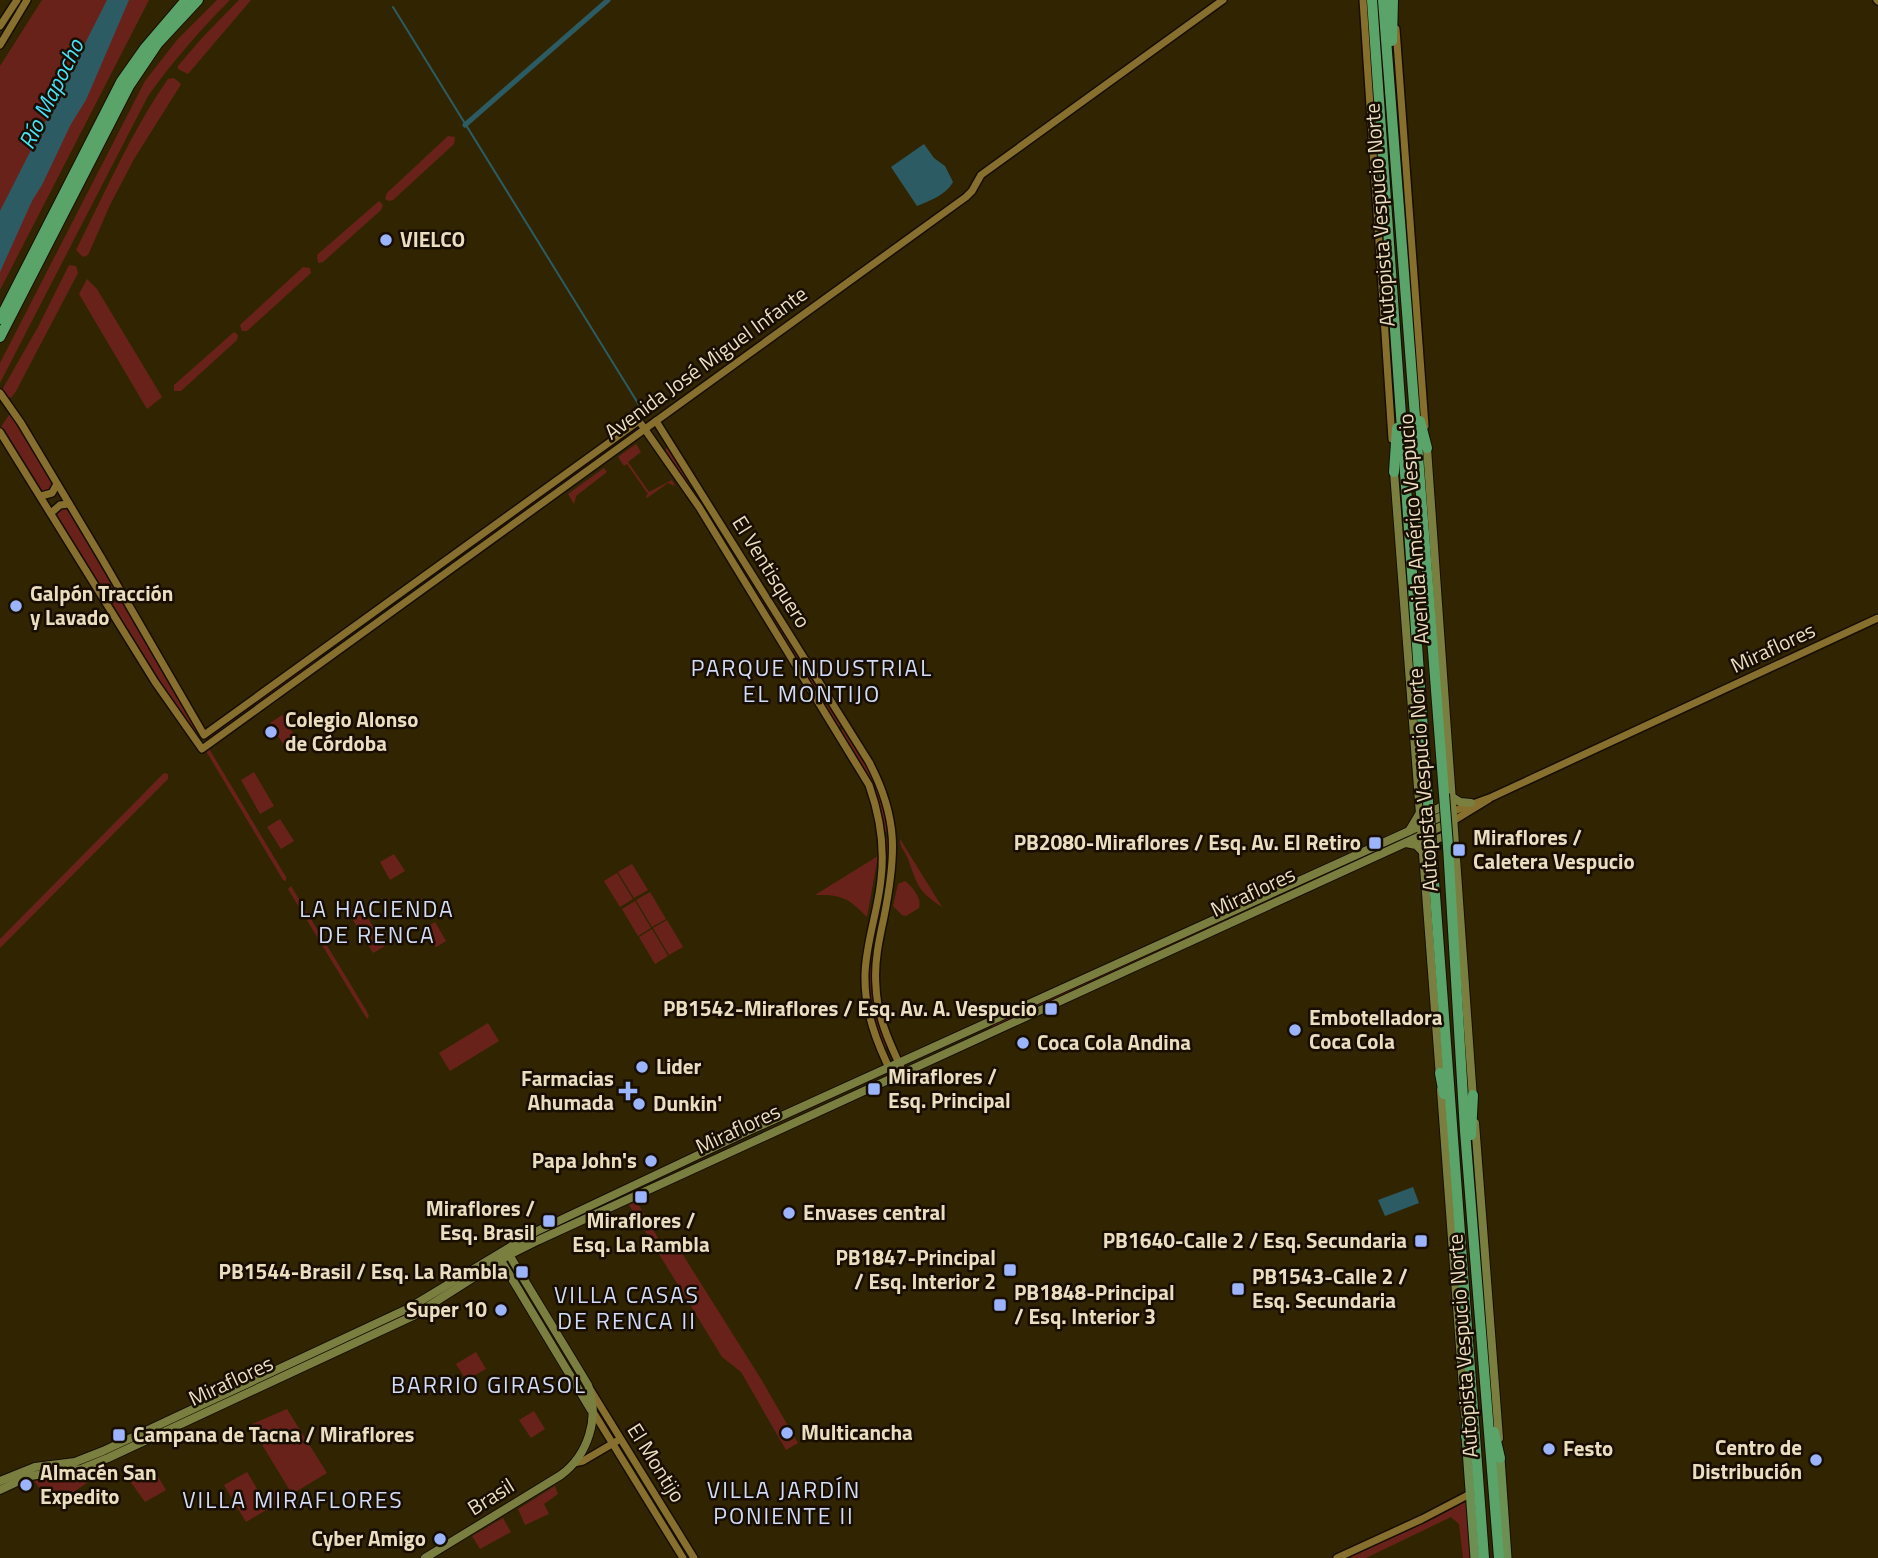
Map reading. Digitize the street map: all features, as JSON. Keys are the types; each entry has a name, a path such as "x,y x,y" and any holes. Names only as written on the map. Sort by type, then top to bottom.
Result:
{"highway":[{"path":"0,319 121,82 145,48 186,0"},
{"path":"0,337 122,98 149,55 198,0"},
{"name":"Autopista Vespucio Norte","path":"1372,0 1428,802 1428,853 1456,1163 1484,1558"},
{"name":"Autopista Vespucio Norte","path":"1383,0 1412,389 1451,842 1468,1160 1499,1558"},
{"path":"1388,65 1394,0"},
{"path":"1412,389 1427,448"},
{"path":"1394,472 1400,390"},
{"path":"1440,1073 1456,1163"},
{"path":"1468,1160 1473,1095"},
{"path":"1466,1436 1471,1368"},
{"path":"1486,1397 1500,1458"}],"main road":[{"name":"Avenida Américo Vespucio","path":"1427,448 1447,795 1452,816 1451,842 1473,1095 1507,1558"},
{"name":"Avenida Américo Vespucio","path":"1394,472 1422,830 1428,853 1440,1073 1475,1558"},
{"path":"1451,842 1445,836 1434,841 1428,853 1406,838 1421,811 1433,811 1442,806 1447,795 1460,802 1471,803"},
{"name":"Miraflores","path":"537,1236 756,1140 901,1068 1349,858 1406,838 1452,816"},
{"name":"Miraflores","path":"0,1490 30,1476 81,1469 108,1458 413,1316 507,1252 537,1236 751,1130 891,1073"},
{"path":"751,1130 756,1140"},
{"name":"El Montijo","path":"507,1252 588,1385 592,1410"},
{"name":"Miraflores","path":"0,1481 35,1467 75,1462 103,1451 409,1308 499,1258"},
{"name":"El Montijo","path":"499,1258 592,1410"},
{"name":"Brasil","path":"425,1558 558,1477 574,1463 587,1442 592,1410"}],"street":[{"path":"0,26 17,0"},
{"path":"0,45 27,0"},
{"name":"Avenida José Miguel Infante","path":"51,513 155,682 202,749 966,197 981,175 1223,0"},
{"name":"Avenida Américo Vespucio","path":"1363,0 1394,472"},
{"name":"Avenida Américo Vespucio","path":"1394,0 1427,448"},
{"path":"0,393 69,504 60,505 51,513 0,432"},
{"name":"Avenida José Miguel Infante","path":"69,504 204,735 639,421"},
{"name":"El Ventisquero","path":"639,421 749,587 869,785 881,827 881,880 869,939 865,976 871,1024 891,1073"},
{"name":"El Ventisquero","path":"656,421 880,783 892,823 893,866 876,958 875,983 883,1028 901,1068"},
{"path":"611,441 617,449"},
{"path":"659,448 669,441"},
{"path":"41,496 52,493 57,484"},
{"path":"749,587 757,582"},
{"path":"392,599 397,607"},
{"name":"Miraflores","path":"1452,816 1878,618"},
{"path":"837,730 846,725"},
{"name":"Miraflores","path":"1452,816 1471,803 1492,797"},
{"path":"882,1053 892,1049"},
{"name":"El Montijo","path":"588,1385 683,1558"},
{"name":"El Montijo","path":"592,1410 617,1441 694,1558"},
{"name":"Brasil","path":"574,1463 583,1461 617,1441"},
{"path":"1337,1558 1470,1494"}],"shaded area":[{"path":"42,0 149,0 0,290 0,66"},
{"path":"217,0 230,0 187,46 148,96 0,383 0,363 145,81 177,40"},
{"path":"239,0 251,0 188,74 178,69 202,38"},
{"path":"174,78 180,86 134,159 88,255 83,257 76,250 119,163 155,99 168,79"},
{"path":"448,136 455,137 454,144 393,200 385,199 387,193"},
{"path":"379,201 383,205 381,210 323,262 318,263 317,255"},
{"path":"69,265 76,266 78,273 16,391 8,398 2,390"},
{"path":"303,267 310,268 311,273 247,331 242,331 240,325"},
{"path":"87,279 97,289 162,397 147,409 79,294"},
{"path":"234,332 238,335 237,340 181,391 174,391 174,385"},
{"path":"11,412 55,486 47,492 43,492 1,427"},
{"path":"613,444 613,449 479,545 475,544"},
{"path":"636,444 641,452 628,462 649,492 672,480 675,486 668,483 647,498 648,494 627,464 624,466 618,457"},
{"path":"670,446 755,582 749,585 665,450"},
{"path":"604,468 607,472 576,496 574,504 568,494"},
{"path":"65,506 200,733 198,736 162,688 55,515"},
{"path":"757,585 843,724 838,727 752,588"},
{"path":"315,658 317,662 212,738 208,736"},
{"path":"282,715 297,739 285,747 270,723"},
{"path":"845,728 872,778 891,831 885,832 877,798 840,731"},
{"path":"208,747 286,877 286,881 206,751"},
{"path":"254,772 274,806 260,814 241,780"},
{"path":"164,773 168,774 168,779 0,948 0,939"},
{"path":"280,819 294,841 281,849 267,827"},
{"path":"1419,829 1420,834 993,1028 991,1024"},
{"path":"891,837 890,876 874,961 888,1046 883,1048 875,1023 868,972 872,932 883,879 886,838"},
{"path":"900,839 942,907 919,887"},
{"path":"394,854 405,871 390,880 380,862"},
{"path":"878,856 867,917 845,899 832,895 815,895"},
{"path":"632,864 648,890 634,898 618,872"},
{"path":"617,873 633,899 620,907 604,881"},
{"path":"905,881 916,893 920,905 906,916 893,906 898,884"},
{"path":"291,886 366,1010 369,1016 367,1019 288,889"},
{"path":"650,892 666,919 652,927 636,900"},
{"path":"635,901 651,928 638,936 622,909"},
{"path":"360,905 385,946 373,953 348,912"},
{"path":"667,920 683,947 669,955 653,928"},
{"path":"435,922 446,941 436,947 421,931"},
{"path":"652,929 668,956 655,964 639,937"},
{"path":"488,1023 499,1041 450,1071 439,1053"},
{"path":"637,1202 661,1243 673,1239 798,1443 786,1450 741,1372 722,1357 629,1205"},
{"path":"476,1352 486,1369 466,1380 456,1364"},
{"path":"287,1409 327,1473 292,1494 250,1425"},
{"path":"534,1411 545,1429 531,1438 519,1420"},
{"path":"154,1470 166,1490 145,1502 130,1481"},
{"path":"80,1472 87,1483 53,1506 34,1481"},
{"path":"247,1472 262,1497 277,1489 283,1500 246,1522 224,1485"},
{"path":"555,1486 558,1494 544,1504 549,1514 525,1525 518,1509"},
{"path":"1468,1500 1471,1558 1463,1558 1459,1524 1451,1517 1366,1558 1349,1558"},
{"path":"503,1518 511,1532 480,1549 472,1536"}],"water":[{"path":"107,0 129,0 86,100 32,201 0,272 0,211"},
{"path":"924,144 934,158 945,166 953,182 942,194 917,206 891,167"},
{"path":"1413,1187 1419,1203 1385,1216 1378,1200"}],"waterway":[{"path":"465,125 608,0"},
{"path":"393,7 644,413"}],"place":[{"name":"VIELCO","path":"386,240"},
{"name":"Galpón Tracción y Lavado","path":"16,606"},
{"name":"Colegio Alonso de Córdoba","path":"271,732"},
{"name":"PB2080-Miraflores / Esq. Av. El Retiro","path":"1375,843"},
{"name":"Miraflores / Caletera Vespucio","path":"1459,850"},
{"name":"PB1542-Miraflores / Esq. Av. A. Vespucio","path":"1051,1009"},
{"name":"Embotelladora Coca Cola","path":"1295,1030"},
{"name":"Coca Cola Andina","path":"1023,1043"},
{"name":"Lider","path":"642,1067"},
{"name":"Miraflores / Esq. Principal","path":"874,1089"},
{"name":"Farmacias Ahumada","path":"628,1091"},
{"name":"Dunkin'","path":"639,1104"},
{"name":"Papa John's","path":"651,1161"},
{"name":"Miraflores / Esq. La Rambla","path":"641,1197"},
{"name":"Envases central","path":"789,1213"},
{"name":"Miraflores / Esq. Brasil","path":"549,1221"},
{"name":"PB1640-Calle 2 / Esq. Secundaria","path":"1421,1241"},
{"name":"PB1847-Principal / Esq. Interior 2","path":"1010,1270"},
{"name":"PB1544-Brasil / Esq. La Rambla","path":"522,1272"},
{"name":"PB1543-Calle 2 / Esq. Secundaria","path":"1238,1289"},
{"name":"PB1848-Principal / Esq. Interior 3","path":"1000,1305"},
{"name":"Super 10","path":"501,1310"},
{"name":"Multicancha","path":"787,1433"},
{"name":"Campana de Tacna / Miraflores","path":"119,1435"},
{"name":"Festo","path":"1549,1449"},
{"name":"Centro de Distribución","path":"1816,1460"},
{"name":"Almacén San Expedito","path":"26,1485"},
{"name":"Cyber Amigo","path":"440,1539"}],"district":[{"name":"PARQUE INDUSTRIAL EL MONTIJO","path":"812,681"},
{"name":"LA HACIENDA DE RENCA","path":"377,922"},
{"name":"VILLA CASAS DE RENCA II","path":"627,1308"},
{"name":"BARRIO GIRASOL","path":"489,1385"},
{"name":"VILLA MIRAFLORES","path":"293,1500"},
{"name":"VILLA JARDÍN PONIENTE II","path":"784,1503"}],"water label":[{"name":"Río Mapocho","path":"51,94"}]}
